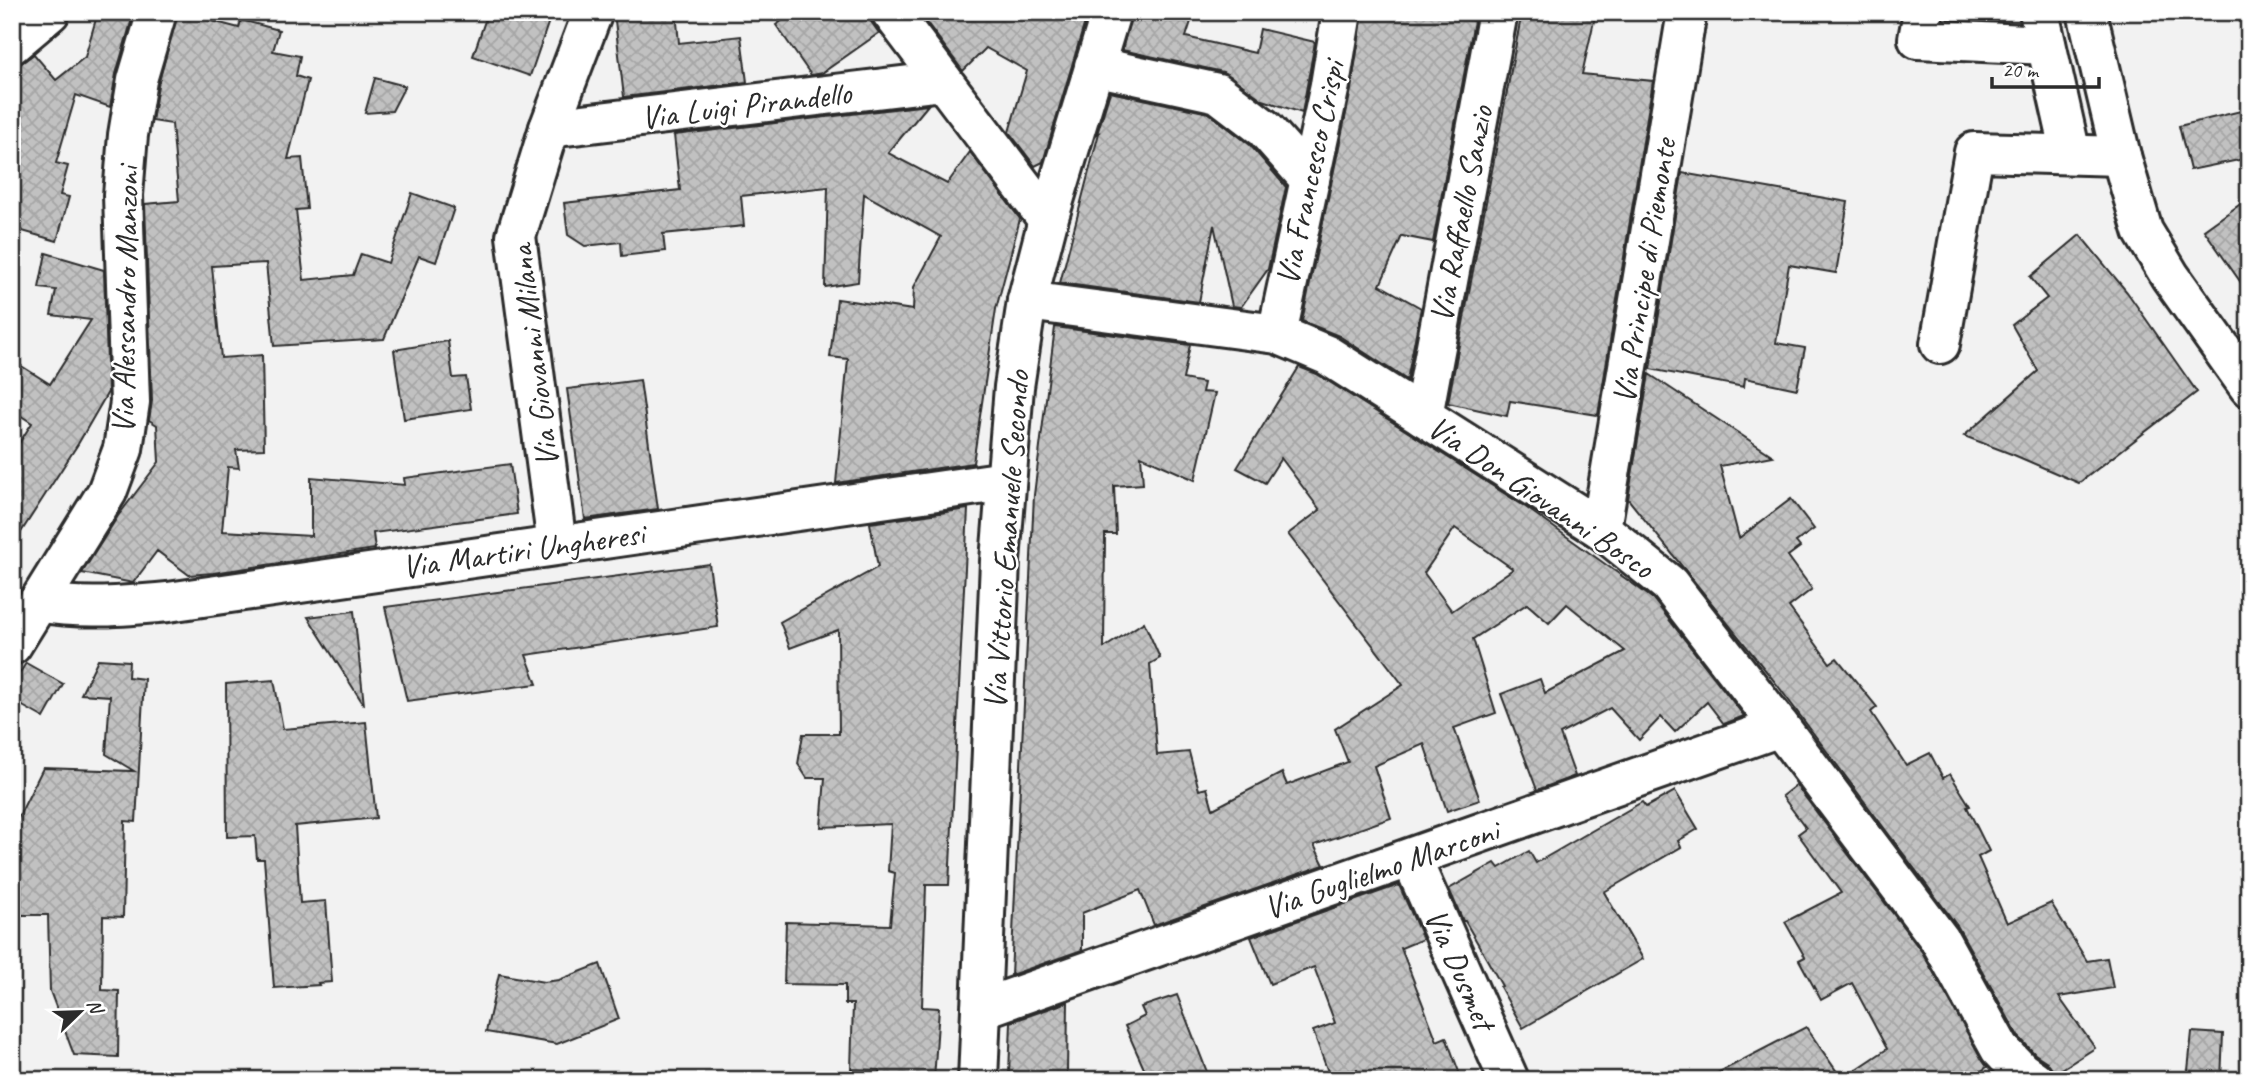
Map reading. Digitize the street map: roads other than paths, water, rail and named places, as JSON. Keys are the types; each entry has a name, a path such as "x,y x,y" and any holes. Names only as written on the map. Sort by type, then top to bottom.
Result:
{"street":[{"path":"12,44 50,12"},
{"name":"Via Alessandro Manzoni","path":"12,645 107,492 124,449 130,402 123,195 128,135 137,80 157,12"},
{"name":"Via Giovanni Milana","path":"557,545 516,236 549,128 593,12"},
{"path":"891,12 1048,219"},
{"name":"Via Vittorio Emanuele Secondo","path":"978,1080 1000,561 1014,387 1027,301 1048,219 1111,12"},
{"name":"Via Francesco Crispi","path":"1277,334 1330,85 1342,12"},
{"name":"Via Raffaello Sanzio","path":"1423,416 1498,12"},
{"name":"Via Principe di Piemonte","path":"1601,529 1687,12"},
{"path":"1923,12 1918,39 2042,29 2071,154"},
{"path":"2087,12 2121,156 2143,231 2169,276 2249,387"},
{"path":"1094,66 1218,93 1265,129 1310,180"},
{"name":"Via Luigi Pirandello","path":"549,128 943,81"},
{"path":"1940,344 1974,152 2121,156"},
{"name":"Via Don Giovanni Bosco","path":"1027,301 1277,334 1327,355 1601,529 1669,584 1780,727 1940,940 2000,1049 2021,1077"},
{"name":"Via Martiri Ungheresi","path":"38,602 64,607 117,607 168,602 1006,481"},
{"name":"Via Guglielmo Marconi","path":"981,1009 1780,727"},
{"name":"Via Dusmet","path":"1411,858 1509,1080"}]}
